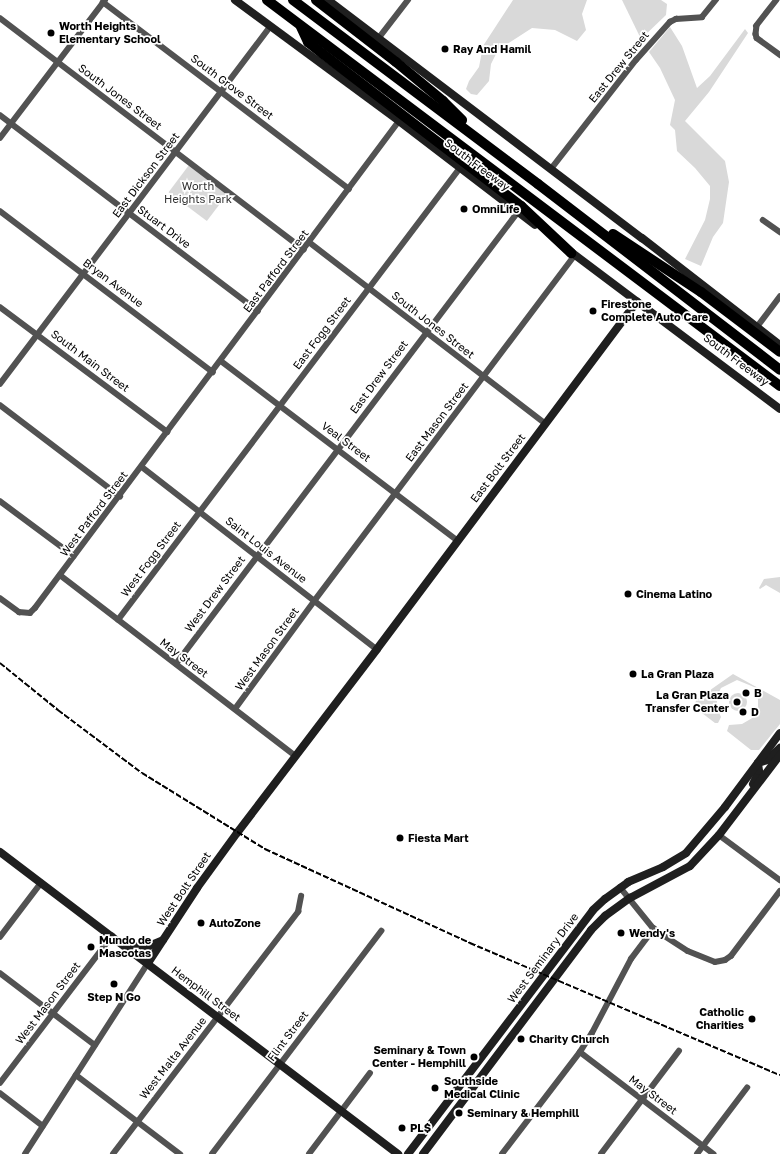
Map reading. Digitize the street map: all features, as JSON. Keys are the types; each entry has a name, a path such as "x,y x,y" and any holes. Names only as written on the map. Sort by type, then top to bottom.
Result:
{"highway":[{"name":"South Freeway","path":"267,0 780,386"},
{"name":"South Freeway","path":"293,0 488,146 780,370"},
{"path":"316,0 443,102 488,146"},
{"path":"301,26 308,42 521,206 573,254"},
{"path":"560,201 661,264 780,352"}],"main road":[{"name":"South Freeway","path":"235,0 400,121 573,254 637,300 780,409"},
{"path":"328,0 378,40 551,169 780,345"},
{"name":"East Bolt Street","path":"377,649 637,300"},
{"name":"West Bolt Street","path":"148,963 197,888 237,832 377,649"},
{"path":"719,835 717,825 725,807 780,734"},
{"path":"758,763 767,760 780,748"},
{"path":"747,798 780,754"},
{"path":"747,798 759,771 758,763"},
{"name":"West Seminary Drive","path":"423,1154 581,942 605,916 630,898 683,872 719,835 747,798"},
{"name":"West Seminary Drive","path":"408,1154 581,925 605,899 620,887 663,867 686,853 725,807"},
{"name":"Hemphill Street","path":"0,852 281,1063 398,1154"},
{"path":"125,946 149,946 164,939"},
{"path":"473,1068 480,1078"}],"street":[{"path":"378,40 408,0"},
{"name":"East Drew Street","path":"551,169 636,60 670,22 676,19 702,17 716,0"},
{"path":"778,0 757,26 757,38 780,55"},
{"path":"0,138 104,1"},
{"name":"South Grove Street","path":"104,1 349,189"},
{"name":"South Jones Street","path":"0,18 304,250"},
{"name":"East Dickson Street","path":"0,384 270,27"},
{"name":"Stuart Drive","path":"0,115 258,311"},
{"name":"East Pafford Street","path":"168,432 400,121"},
{"name":"East Fogg Street","path":"199,511 460,168"},
{"name":"Bryan Avenue","path":"0,211 213,372"},
{"name":"East Drew Street","path":"256,555 518,212"},
{"path":"763,220 780,232"},
{"name":"South Jones Street","path":"310,242 545,423"},
{"name":"East Mason Street","path":"315,600 484,376 573,254"},
{"path":"757,327 780,298"},
{"name":"South Main Street","path":"0,306 168,432"},
{"name":"Veal Street","path":"221,361 338,448 457,540"},
{"path":"0,405 120,496"},
{"name":"West Pafford Street","path":"0,598 19,612 30,613 168,432"},
{"name":"Saint Louis Avenue","path":"142,467 377,649"},
{"path":"0,501 74,556"},
{"name":"West Fogg Street","path":"118,620 199,511"},
{"name":"West Drew Street","path":"176,664 256,555"},
{"name":"May Street","path":"60,575 296,756"},
{"name":"West Mason Street","path":"235,709 315,600"},
{"path":"719,835 780,880"},
{"path":"0,937 41,883"},
{"path":"620,887 654,929 664,937 702,958 715,962 726,959 736,950 780,891"},
{"name":"West Malta Avenue","path":"112,1154 298,912 301,896"},
{"path":"502,1154 580,1052 592,1033 631,959 654,929"},
{"name":"Flint Street","path":"212,1154 381,931"},
{"name":"West Mason Street","path":"0,1083 112,936"},
{"name":"West Bolt Street","path":"25,1154 148,963"},
{"path":"0,973 95,1045"},
{"path":"601,1154 679,1051"},
{"name":"May Street","path":"580,1052 714,1154"},
{"path":"309,1154 370,1073"},
{"path":"76,1075 180,1154"},
{"path":"697,1154 747,1088"},
{"path":"0,1093 43,1126"}],"green space":[{"path":"513,0 587,0 582,14 586,30 577,41 555,30 532,28 498,50 491,64 489,81 477,95 471,94 466,89 469,81 479,67 483,46"},
{"path":"622,0 661,0 667,4 666,15 641,39"},
{"path":"670,27 682,46 697,88 710,76 745,29 748,33 709,92 685,121 725,161 729,182 723,223 713,237 701,266 685,259 705,220 710,199 710,186 695,168 677,151 675,130 670,125 675,100 660,68 649,52"},
{"name":"Worth Heights Park","path":"189,165 227,194 207,221 169,192"},
{"path":"780,577 780,593 766,585 760,589 759,588 764,579"},
{"path":"733,674 780,700 780,724 759,750 751,750 727,731 729,725 742,724 754,717 758,712 758,693 754,687 737,680 721,688 717,696 717,708 721,717 718,723 715,723 695,706 696,700"},
{"path":"738,693 744,696 747,702 744,708 738,711 732,708 729,702 732,696"}],"railway":[{"path":"0,663 58,710 142,773 265,849 470,943 780,1075"}],"place":[{"name":"Worth Heights Elementary School","path":"51,33"},
{"name":"Ray And Hamil","path":"445,49"},
{"name":"OmniLife","path":"464,209"},
{"name":"Firestone Complete Auto Care","path":"593,311"},
{"name":"Cinema Latino","path":"628,594"},
{"name":"La Gran Plaza","path":"633,674"},
{"name":"B","path":"746,693"},
{"name":"La Gran Plaza Transfer Center","path":"737,702"},
{"name":"D","path":"743,712"},
{"name":"Fiesta Mart","path":"400,838"},
{"name":"AutoZone","path":"201,923"},
{"name":"Wendy's","path":"621,933"},
{"name":"Mundo de Mascotas","path":"91,947"},
{"name":"Step N Go","path":"114,984"},
{"name":"Catholic Charities","path":"752,1019"},
{"name":"Charity Church","path":"521,1039"},
{"name":"Seminary & Town Center - Hemphill","path":"474,1057"},
{"name":"Southside Medical Clinic","path":"435,1088"},
{"name":"Seminary & Hemphill","path":"459,1113"},
{"name":"PL$","path":"402,1128"}]}
